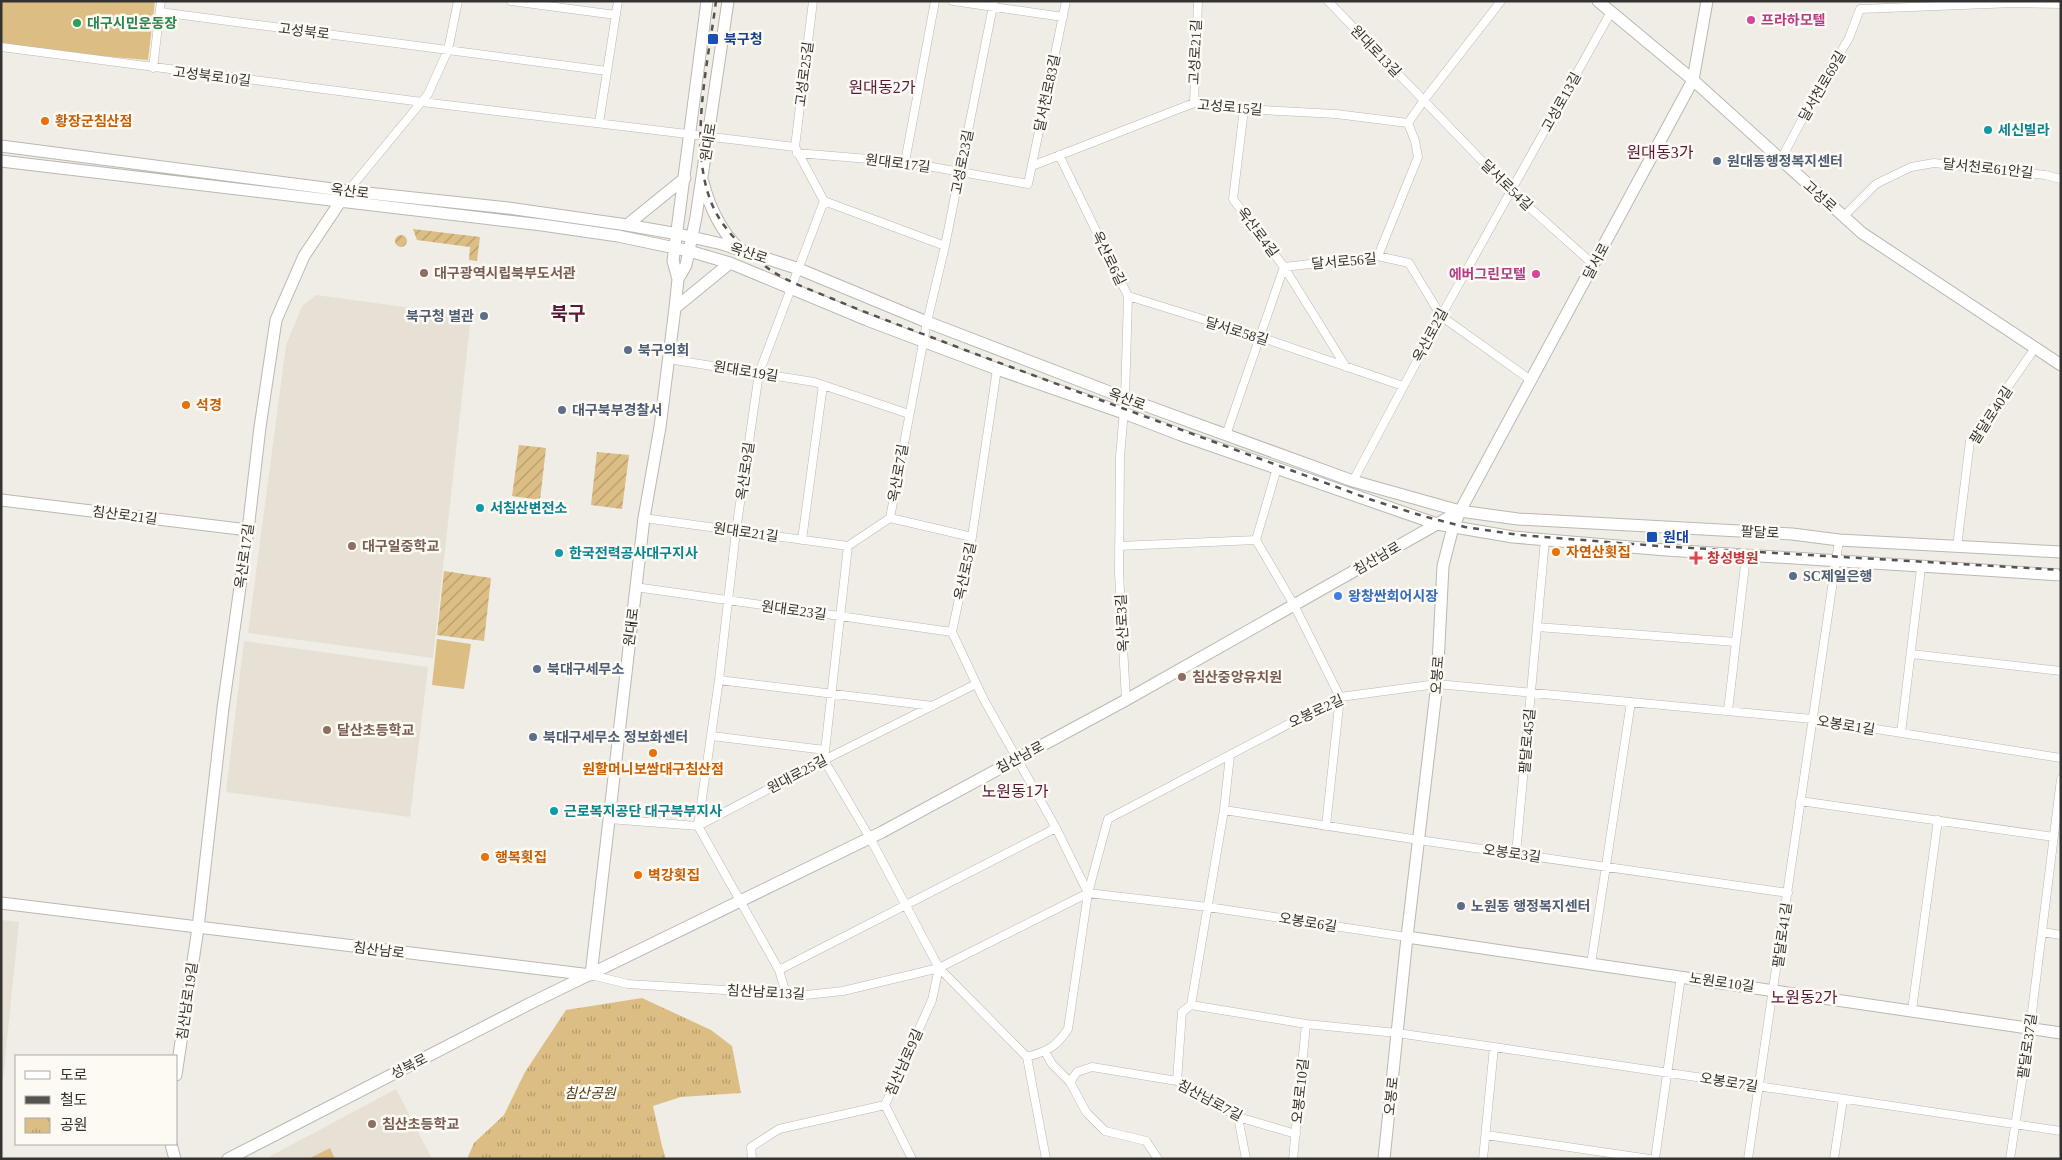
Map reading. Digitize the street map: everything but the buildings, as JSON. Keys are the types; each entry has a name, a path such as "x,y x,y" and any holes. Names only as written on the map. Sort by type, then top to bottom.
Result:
{"main road":[{"name":"원대로","path":"591,975 635,587 644,518 660,427 675,308 678,279 673,261 691,135 707,1"},
{"name":"원대로","path":"678,279 686,265 692,237 709,136 728,1"},
{"name":"고성로","path":"1598,1 1693,80 1780,161 1862,233 1912,268 2061,365"},
{"name":"달서로","path":"1460,511 1693,80 1707,1"},
{"name":"옥산로","path":"1,146 618,236 689,251 730,263 867,320 997,369 1437,524 1513,537 1546,540 1921,568 2061,575"},
{"name":"옥산로","path":"1,161 345,195 508,208 627,225 692,237 799,269 927,322 1124,398 1353,481 1460,511"},
{"path":"702,177 709,201 733,243 742,251"},
{"path":"627,225 685,178"},
{"name":"옥산로17길","path":"198,928 223,708 276,320 304,256 345,195"},
{"path":"675,308 730,263"},
{"name":"침산로21길","path":"1,500 248,530"},
{"name":"팔달로","path":"1460,511 1518,519 1782,533 1839,540 2061,552"},
{"name":"침산남로","path":"1,903 591,975 870,838 1126,700 1460,511"},
{"name":"오봉로","path":"1384,1159 1407,938 1437,684 1443,566 1460,511"},
{"name":"침산남로19길","path":"178,1062 198,928"},
{"name":"노원로10길","path":"1407,938 1681,976 2061,1033"},
{"name":"성북로","path":"228,1159 531,1003 591,975"},
{"path":"171,1145 175,1159"}],"street":[{"path":"153,68 161,1"},
{"path":"345,195 422,102 436,79 448,50 458,1"},
{"path":"512,1 616,15"},
{"path":"599,123 618,1"},
{"name":"고성로25길","path":"796,150 813,1"},
{"path":"905,162 935,1"},
{"path":"953,1 993,4 1063,18"},
{"name":"달서천로83길","path":"1028,184 1066,1"},
{"name":"고성로21길","path":"1194,103 1198,1"},
{"name":"원대로13길","path":"1328,1 1424,100"},
{"path":"1378,256 1418,157 1408,124 1424,100 1501,1"},
{"name":"달서천로69길","path":"1780,161 1814,97 1850,38 1860,9 2014,3 2061,4"},
{"name":"고성로23길","path":"927,322 945,246 993,4"},
{"name":"고성북로","path":"160,12 607,72"},
{"name":"고성로13길","path":"1511,191 1611,12"},
{"name":"고성북로10길","path":"1,47 422,102"},
{"name":"달서로54길","path":"1424,100 1511,191 1594,265"},
{"path":"422,102 709,136 796,150 824,201 945,246"},
{"name":"고성로15길","path":"1032,166 1194,103 1244,109 1336,114 1408,124"},
{"name":"옥산로4길","path":"1226,435 1284,266 1233,199 1244,109"},
{"name":"원대로17길","path":"796,150 905,162 1028,184"},
{"name":"옥산로6길","path":"1059,156 1128,296 1124,398"},
{"name":"달서천로61안길","path":"1843,216 1876,184 1911,167 1934,163 2045,174 2061,179"},
{"name":"옥산로2길","path":"1353,481 1440,316 1511,191"},
{"path":"799,269 824,201"},
{"name":"달서로56길","path":"1284,266 1378,256 1409,263 1440,316 1532,380"},
{"path":"1284,266 1346,367"},
{"name":"옥산로9길","path":"698,826 712,736 736,531 759,373 799,269"},
{"name":"달서로58길","path":"1128,296 1260,337 1403,386"},
{"name":"옥산로7길","path":"848,546 890,518 927,322"},
{"name":"팔달로40길","path":"1957,547 1970,441 2035,348"},
{"name":"원대로19길","path":"668,359 823,385 909,414"},
{"name":"옥산로5길","path":"952,632 972,537 997,369"},
{"path":"802,540 823,385"},
{"name":"옥산로3길","path":"1124,398 1120,456 1119,574 1126,700"},
{"path":"1277,468 1256,540 1294,605 1340,697 1326,826"},
{"name":"원대로21길","path":"644,518 848,546"},
{"path":"890,518 972,537"},
{"path":"1119,546 1256,540"},
{"name":"팔달로45길","path":"1516,854 1546,540"},
{"name":"팔달로41길","path":"1748,1159 1839,540"},
{"path":"848,546 824,760 870,838 939,968 1027,1057 1046,1159"},
{"name":"팔달로","path":"1728,712 1746,556"},
{"path":"1901,733 1921,568"},
{"name":"원대로23길","path":"635,587 952,632"},
{"path":"1537,627 1736,642"},
{"path":"952,632 976,684 1056,828 1088,894 1068,1029 1059,1042 1045,1052 1027,1057"},
{"path":"1911,654 2061,672"},
{"path":"719,680 933,706"},
{"name":"원대로25길","path":"698,826 976,684"},
{"name":"오봉로1길","path":"1437,684 1812,719 2061,758"},
{"name":"오봉로2길","path":"1088,894 1108,819 1340,697 1437,684"},
{"path":"1590,964 1631,702"},
{"path":"712,736 825,750"},
{"path":"1177,1081 1182,1012 1191,1005 1224,810 1230,755"},
{"name":"팔달로37길","path":"2010,1159 2030,1028 2061,779"},
{"path":"1800,801 2054,837"},
{"path":"1224,810 1419,840"},
{"path":"609,819 698,826 778,970 786,994"},
{"path":"1912,1010 1938,820"},
{"path":"778,970 1056,828"},
{"name":"오봉로3길","path":"1419,840 1788,892"},
{"name":"오봉로6길","path":"1088,894 1208,907 1407,938"},
{"name":"침산남로13길","path":"591,975 628,984 806,995 843,991 939,968 1088,894"},
{"path":"2042,932 2061,935"},
{"name":"침산남로9길","path":"752,1159 751,1147 779,1129 884,1106 932,1000 939,968"},
{"path":"1654,1159 1681,976"},
{"path":"1191,1005 1306,1024 1398,1033"},
{"name":"오봉로10길","path":"1293,1159 1306,1024"},
{"name":"오봉로7길","path":"1398,1033 2061,1131"},
{"path":"1483,1159 1494,1047"},
{"path":"1045,1052 1052,1064 1070,1082 1086,1112 1105,1131 1146,1142 1158,1159"},
{"name":"침산남로7길","path":"1070,1082 1077,1072 1092,1067 1177,1081 1238,1117 1296,1134"},
{"path":"1834,1159 1843,1099"},
{"path":"884,1106 912,1159"},
{"path":"1238,1117 1246,1159"},
{"path":"1486,1135 1650,1159"}],"shaded area":[{"name":"대구일중학교","path":"316,295 471,316 433,658 248,633 286,345 302,306"},
{"name":"달산초등학교","path":"244,641 428,667 410,817 226,792"},
{"path":"1,920 19,922 3,1079 1,1078"},
{"name":"침산초등학교","path":"396,1089 432,1159 265,1159"}],"green space":[{"name":"대구시민운동장","path":"1,1 155,1 148,60 66,53 1,44"},
{"path":"413,229 480,237 477,261 469,260 470,247 417,240"},
{"path":"399,235 403,235 407,241 403,247 399,247 395,243 395,239"},
{"path":"519,445 546,448 540,500 512,496"},
{"path":"597,452 629,455 622,509 591,505"},
{"path":"444,571 491,578 484,641 437,635"},
{"path":"437,639 471,644 464,689 432,685"},
{"name":"침산공원","path":"642,998 711,1030 732,1046 741,1093 681,1097 653,1106 666,1159 467,1159 474,1143 504,1115 525,1072 566,1010"},
{"path":"330,1148 335,1159 308,1159"}],"railway":[{"path":"716,1 701,112 703,169 708,195 719,218 742,246 769,269 800,286 965,350 1372,500 1465,527 1519,535 1658,546 2061,570"}],"place":[{"name":"프라하모텔","path":"1751,20"},
{"name":"대구시민운동장","path":"77,23"},
{"name":"북구청","path":"713,39"},
{"name":"황장군침산점","path":"45,121"},
{"name":"세신빌라","path":"1988,130"},
{"name":"원대동행정복지센터","path":"1717,161"},
{"name":"대구광역시립북부도서관","path":"424,273"},
{"name":"에버그린모텔","path":"1536,274"},
{"name":"북구청 별관","path":"484,316"},
{"name":"북구의회","path":"628,350"},
{"name":"석경","path":"186,405"},
{"name":"대구북부경찰서","path":"562,410"},
{"name":"서침산변전소","path":"480,508"},
{"name":"원대","path":"1652,537"},
{"name":"대구일중학교","path":"352,546"},
{"name":"자연산횟집","path":"1556,552"},
{"name":"한국전력공사대구지사","path":"559,553"},
{"name":"창성병원","path":"1696,558"},
{"name":"SC제일은행","path":"1793,576"},
{"name":"왕창싼회어시장","path":"1338,596"},
{"name":"북대구세무소","path":"537,669"},
{"name":"침산중앙유치원","path":"1182,677"},
{"name":"달산초등학교","path":"327,730"},
{"name":"북대구세무소 정보화센터","path":"533,737"},
{"name":"원할머니보쌈대구침산점","path":"653,753"},
{"name":"근로복지공단 대구북부지사","path":"554,811"},
{"name":"행복횟집","path":"485,857"},
{"name":"벽강횟집","path":"638,875"},
{"name":"노원동 행정복지센터","path":"1461,906"},
{"name":"침산초등학교","path":"372,1124"}],"district":[{"name":"원대동2가","path":"882,87"},
{"name":"원대동3가","path":"1660,152"},
{"name":"북구","path":"568,313"},
{"name":"노원동1가","path":"1015,791"},
{"name":"노원동2가","path":"1804,997"}]}
